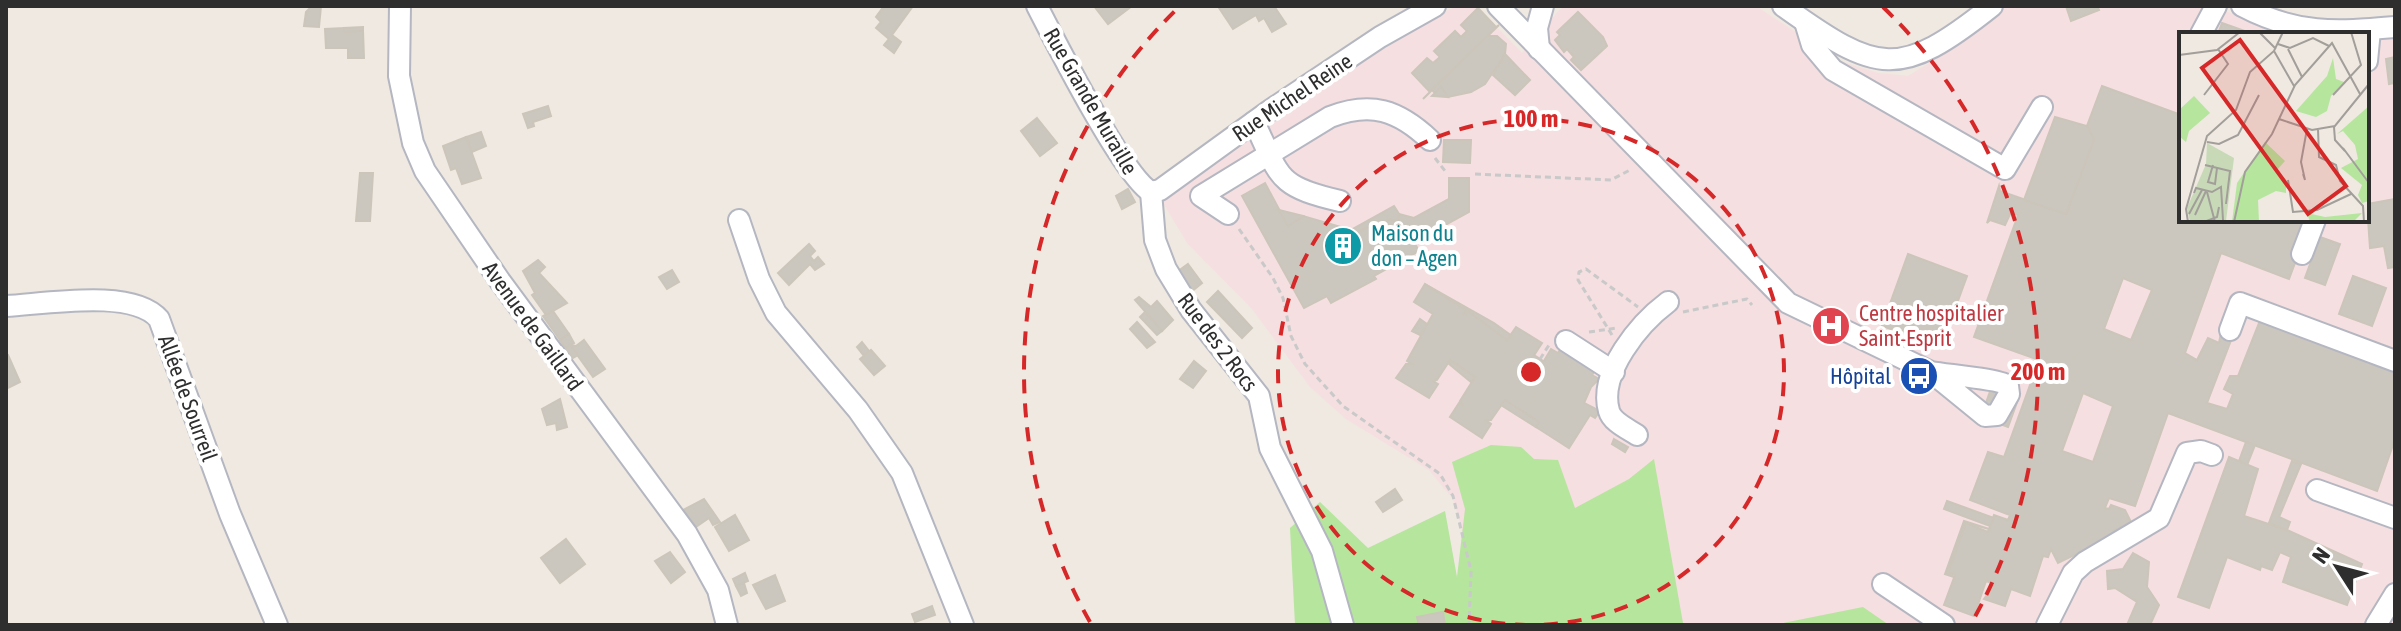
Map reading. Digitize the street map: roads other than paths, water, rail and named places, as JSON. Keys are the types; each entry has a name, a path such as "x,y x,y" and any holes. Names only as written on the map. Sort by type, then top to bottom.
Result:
{"street":[{"name":"Avenue de Gaillard","path":"400,6 399,76 413,143 425,171 500,281 687,534 718,590 727,625"},
{"name":"Rue Grande Muraille","path":"1037,6 1121,156 1141,185 1151,192"},
{"name":"Rue Michel Reine","path":"1151,192 1160,190 1380,37 1435,6"},
{"path":"1498,6 1788,303 1931,372"},
{"path":"1539,49 1537,28 1543,6"},
{"path":"1783,6 1805,22 1877,59 1906,59 1949,40 1992,6"},
{"path":"2202,32 2216,6"},
{"path":"2242,6 2290,27 2370,30 2395,27"},
{"path":"1805,22 1812,45 1833,70 2005,169 2042,107"},
{"path":"2369,40 2370,30"},
{"path":"1228,214 1201,196 1330,117 1365,107 1395,116 1430,140"},
{"path":"1254,122 1269,155 1288,185 1300,192 1340,201"},
{"name":"Rue des 2 Rocs","path":"1151,192 1155,240 1166,269 1191,310 1259,396 1270,448 1322,551 1343,625"},
{"path":"739,220 759,279 776,313 858,410 902,473 963,625"},
{"path":"2302,254 2314,222"},
{"name":"Allée de Sourreil","path":"6,306 125,300 151,310 159,319 230,514 277,625"},
{"path":"2230,330 2240,303 2395,361"},
{"path":"1637,435 1615,421 1609,412 1608,394 1621,356 1653,311"},
{"path":"1566,337 1614,372"},
{"path":"2047,625 2073,573 2085,562 2159,518 2187,453 2201,451 2212,455"},
{"path":"2317,490 2395,518"},
{"path":"1883,584 1944,625"},
{"path":"2376,625 2395,594"}],"place":[{"name":"Maison du don – Agen","path":"1343,246"},
{"name":"Centre hospitalier Saint-Esprit","path":"1831,326"},
{"name":"Hôpital","path":"1919,376"}]}
